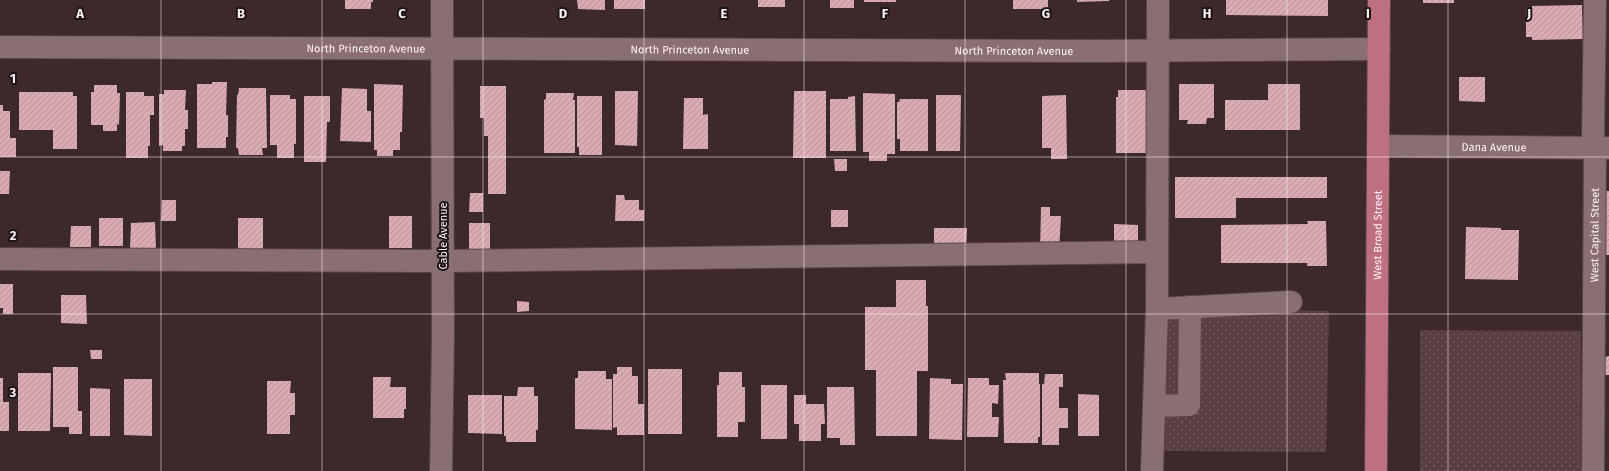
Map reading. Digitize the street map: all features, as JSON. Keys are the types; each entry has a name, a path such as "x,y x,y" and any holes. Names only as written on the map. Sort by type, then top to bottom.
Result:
{"main road":[{"name":"West Broad Street","path":"1376,471 1379,0"}],"street":[{"name":"Cable Avenue","path":"441,471 443,261 442,0"},
{"path":"1152,471 1157,309 1158,0"},
{"name":"West Capital Street","path":"1593,471 1601,332 1602,148 1594,138 1596,0"},
{"name":"North Princeton Avenue","path":"0,47 1158,51 1379,49"},
{"name":"Dana Avenue","path":"1378,146 1602,148"},
{"path":"0,259 443,261 1157,252"},
{"path":"1157,309 1291,302"},
{"path":"1154,406 1189,405 1190,307"}],"shaded area":[{"path":"1167,309 1329,311 1326,452 1165,451"},
{"path":"1420,330 1581,331 1581,471 1420,471"}],"building":[{"path":"345,0 373,0 373,2 371,2 371,9 345,9"},
{"path":"577,0 605,0 605,10 578,9"},
{"path":"614,0 645,0 645,9 614,9"},
{"path":"758,0 785,0 785,7 758,7"},
{"path":"830,0 854,0 854,8 830,8"},
{"path":"864,0 896,0 896,2 864,2"},
{"path":"1013,0 1048,0 1048,9 1013,9"},
{"path":"1077,0 1109,0 1109,1 1077,2"},
{"path":"1226,0 1328,0 1328,16 1226,15"},
{"path":"1423,0 1454,0 1454,3 1423,3"},
{"path":"1582,5 1583,39 1532,40 1532,37 1526,37 1526,8 1532,8 1532,6"},
{"path":"1459,77 1485,77 1485,102 1459,101"},
{"path":"212,82 227,82 226,115 228,115 228,137 226,137 226,148 197,148 197,84 212,84"},
{"path":"374,84 403,85 400,150 393,150 393,156 377,156 377,150 374,150"},
{"path":"1179,84 1214,84 1214,118 1207,118 1206,124 1187,124 1188,120 1179,120"},
{"path":"1268,84 1300,84 1300,130 1225,130 1225,100 1268,100"},
{"path":"94,85 117,85 117,93 120,93 119,125 117,124 117,131 103,131 103,125 91,125 91,92 94,92"},
{"path":"480,86 506,86 506,194 488,194 488,136 484,136 484,118 480,118"},
{"path":"239,88 266,88 267,148 262,148 263,155 239,155 238,148 236,148 237,95"},
{"path":"342,88 367,89 367,111 371,111 371,142 340,141"},
{"path":"164,90 186,90 185,110 188,110 188,129 185,129 185,146 182,146 182,151 163,151 163,145 159,146 159,94 164,94"},
{"path":"1118,90 1148,90 1150,153 1116,153 1116,97 1118,97"},
{"path":"615,91 638,91 637,146 615,145"},
{"path":"794,91 826,91 826,158 793,158"},
{"path":"19,92 73,92 73,96 77,96 77,149 53,149 53,130 19,130"},
{"path":"126,92 144,92 144,96 154,96 154,115 150,115 150,146 148,146 148,158 126,158"},
{"path":"546,93 574,93 575,153 544,153 544,100 546,99"},
{"path":"863,93 895,94 895,154 887,154 887,161 869,161 869,152 863,152"},
{"path":"270,95 290,95 290,99 296,99 296,144 294,144 294,158 277,158 277,145 270,145"},
{"path":"936,95 961,95 960,151 936,151"},
{"path":"1066,95 1067,159 1051,159 1051,148 1042,148 1042,96"},
{"path":"304,96 330,96 330,122 327,122 326,162 304,162"},
{"path":"577,96 602,96 602,155 579,155 579,147 577,147"},
{"path":"855,96 856,151 830,151 830,99 848,99 848,97"},
{"path":"684,98 703,98 703,115 708,114 708,149 683,149"},
{"path":"900,99 928,99 928,151 900,151 900,139 897,139 897,102 899,102"},
{"path":"0,105 3,105 3,111 10,111 10,138 16,138 16,157 0,157"},
{"path":"834,159 847,159 847,171 835,171"},
{"path":"0,171 10,171 9,194 0,194"},
{"path":"1175,177 1327,177 1327,198 1236,198 1236,218 1175,218"},
{"path":"1606,191 1609,191 1609,255 1606,255"},
{"path":"470,193 483,193 483,212 469,212"},
{"path":"616,195 624,195 625,200 639,200 639,210 644,210 644,221 615,221"},
{"path":"162,200 176,200 176,221 161,221"},
{"path":"1041,207 1050,207 1050,216 1061,216 1059,252 1040,252"},
{"path":"831,210 848,210 848,227 831,227"},
{"path":"389,216 412,216 412,248 389,248"},
{"path":"99,218 123,218 123,246 99,246"},
{"path":"238,218 263,218 263,252 238,252"},
{"path":"1307,221 1326,221 1327,266 1307,266 1307,263 1221,263 1221,225 1308,224"},
{"path":"155,222 156,248 130,248 131,223"},
{"path":"469,223 490,223 490,256 469,256"},
{"path":"1114,224 1138,225 1138,252 1114,252"},
{"path":"71,226 91,226 91,247 70,247"},
{"path":"1466,227 1519,230 1518,280 1465,279"},
{"path":"934,228 967,228 966,254 934,254"},
{"path":"896,280 926,280 926,306 928,306 928,371 917,371 917,436 876,436 876,370 865,370 865,307 896,307"},
{"path":"0,284 13,284 13,314 3,314 3,308 0,308"},
{"path":"61,295 86,295 87,324 61,323"},
{"path":"517,301 529,302 529,311 517,312"},
{"path":"90,350 102,350 102,359 91,359"},
{"path":"1609,356 1609,375 1605,375 1605,357"},
{"path":"53,367 78,367 78,411 82,411 82,434 69,434 69,427 53,427"},
{"path":"617,367 632,367 632,376 638,376 638,404 644,404 644,435 617,435 617,427 613,428 613,374 617,374"},
{"path":"648,369 682,369 682,434 648,434"},
{"path":"578,371 606,371 606,379 612,379 612,430 575,429 575,378 578,378"},
{"path":"719,372 742,372 742,387 745,387 745,422 738,422 738,437 717,437 717,385 719,385"},
{"path":"18,373 51,373 50,431 18,431"},
{"path":"1005,373 1039,373 1040,437 1038,437 1038,443 1004,443 1003,380 1006,380"},
{"path":"1045,374 1063,374 1063,387 1059,387 1059,408 1068,408 1068,428 1059,428 1059,445 1042,445 1042,384 1044,384"},
{"path":"373,377 391,377 390,387 406,387 406,409 404,409 404,418 373,418"},
{"path":"0,378 3,378 3,402 9,402 9,431 0,431"},
{"path":"930,378 951,379 951,384 963,384 962,440 929,439"},
{"path":"968,378 989,378 989,385 999,385 998,404 992,403 992,417 999,417 998,437 967,437"},
{"path":"124,379 152,379 152,436 124,435"},
{"path":"267,381 291,381 290,393 295,393 295,415 290,415 290,434 267,434"},
{"path":"761,385 787,385 787,439 761,439"},
{"path":"518,387 534,387 534,396 538,396 538,430 536,430 536,442 506,442 506,436 504,436 504,396 517,396"},
{"path":"827,387 854,387 855,445 840,445 840,438 827,438"},
{"path":"90,388 110,389 110,436 90,436"},
{"path":"1078,394 1099,395 1099,436 1078,436"},
{"path":"468,395 502,395 502,434 468,433"},
{"path":"794,395 806,395 806,404 824,404 825,424 821,424 821,441 799,441 799,424 794,424"}]}
